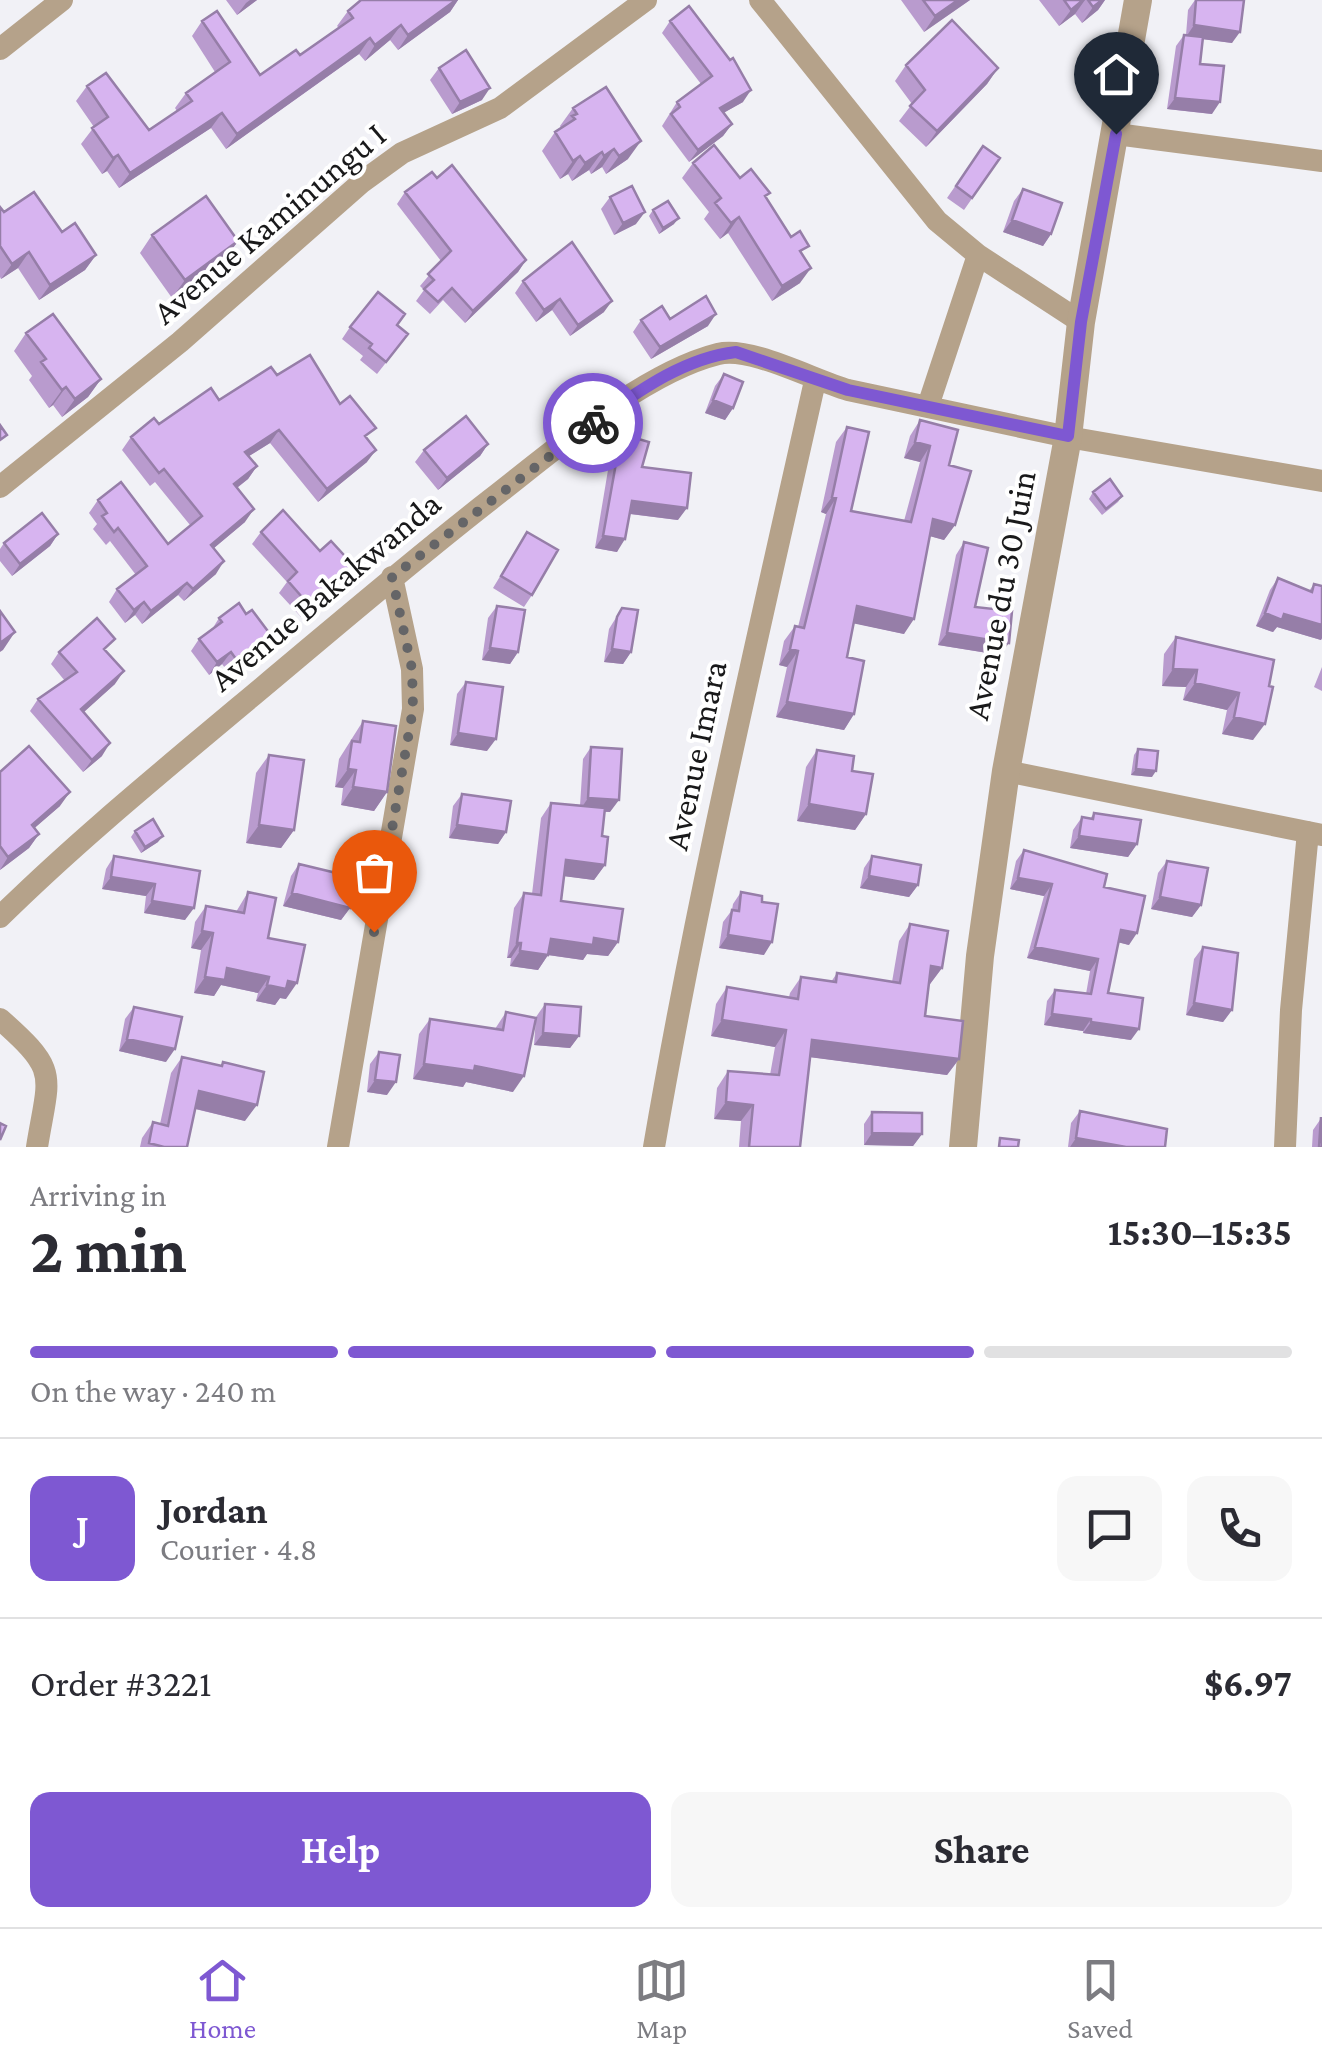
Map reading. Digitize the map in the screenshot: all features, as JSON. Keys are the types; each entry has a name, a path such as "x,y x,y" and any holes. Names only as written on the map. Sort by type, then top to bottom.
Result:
{"street":[{"path":"0,49 62,0"},
{"name":"Avenue Kaminungu I","path":"0,487 180,342 362,182 402,154 500,108 646,0"},
{"path":"760,0 937,221 978,255 1081,322"},
{"name":"Avenue du 30 Juin","path":"963,1147 980,956 1006,771 1068,436 1081,322 1138,0"},
{"path":"1116,134 1322,160"},
{"path":"928,406 978,255"},
{"name":"Avenue Bakakwanda","path":"0,917 128,801 392,577 620,404 678,370 719,354 755,356 815,381 1068,436 1322,481"},
{"name":"Avenue Imara","path":"654,1147 714,831 815,381"},
{"path":"338,1147 413,709 412,669 392,577"},
{"path":"1006,771 1315,834 1291,1010 1285,1147"},
{"path":"0,1019 45,1064 48,1078 36,1147"}],"building":[{"path":"361,0 456,0 408,35 401,25 375,45 370,38 237,134 222,113 130,173 118,155 113,158 92,128 108,117 87,86 106,73 149,130 192,101 186,93 230,62 202,21 217,11 260,75 296,50 300,55 353,18 348,11"},
{"path":"923,0 958,0 935,16"},
{"path":"1064,0 1083,0 1071,10"},
{"path":"1196,0 1244,0 1240,32 1194,25"},
{"path":"689,6 730,60 733,58 751,90 720,108 732,124 698,150 671,114 680,107 677,102 712,76 670,21"},
{"path":"952,20 998,68 937,131 910,106 925,90 906,65"},
{"path":"1184,35 1203,37 1200,64 1224,66 1220,102 1175,98"},
{"path":"466,50 490,88 460,102 439,68"},
{"path":"606,87 641,141 619,156 614,149 585,163 580,156 573,161 555,132 575,119 573,108"},
{"path":"714,145 740,178 751,169 770,193 765,196 791,237 800,231 809,246 800,251 811,268 782,286 739,217 731,223 715,203 721,198 693,163"},
{"path":"983,146 1000,158 972,198 956,186"},
{"path":"452,165 526,260 473,311 452,288 438,302 424,289 434,280 428,274 451,251 405,192 432,172 437,178"},
{"path":"632,186 645,212 623,223 610,197"},
{"path":"1023,189 1062,203 1051,234 1012,220"},
{"path":"34,192 62,232 75,223 96,255 50,285 29,252 12,264 0,246 0,207 4,212"},
{"path":"206,196 238,241 185,280 152,235"},
{"path":"668,201 679,218 663,228 653,210"},
{"path":"572,242 612,301 578,325 560,299 544,310 523,281"},
{"path":"378,292 405,314 397,325 408,334 386,362 369,348 372,344 350,327"},
{"path":"706,296 716,314 660,347 641,320 662,306 670,319"},
{"path":"53,314 101,379 75,399 66,387 62,390 41,362 46,359 26,333"},
{"path":"310,355 340,404 350,396 376,428 365,436 376,450 327,489 279,430 245,452 257,466 234,484 254,509 211,545 224,561 193,589 187,583 151,611 144,602 134,610 117,589 147,566 118,528 114,532 102,516 107,513 98,500 121,482 168,544 202,516 164,469 159,473 131,437 154,418 159,424 211,388 219,400 271,367 277,375"},
{"path":"724,374 743,382 733,408 713,400"},
{"path":"466,416 488,444 447,478 424,450"},
{"path":"920,420 958,430 949,465 971,471 955,525 933,519 914,619 857,606 847,657 864,661 854,714 787,702 798,651 790,649 795,626 804,628 836,498 832,497 847,427 869,432 851,511 911,522 930,446 915,442"},
{"path":"632,437 649,442 642,467 691,473 687,508 632,501 625,539 603,536 618,452 628,455"},
{"path":"1110,479 1122,496 1106,509 1093,492"},
{"path":"283,510 320,551 331,541 353,565 309,605 288,581 297,572 261,532"},
{"path":"42,513 58,534 20,564 4,543"},
{"path":"527,532 558,550 532,595 501,576"},
{"path":"964,542 988,548 975,607 1012,611 1009,643 947,633"},
{"path":"1278,578 1312,592 1314,584 1322,586 1322,625 1284,614 1282,620 1265,613"},
{"path":"239,603 246,614 252,610 270,634 236,659 231,652 217,662 199,639"},
{"path":"497,606 525,610 518,652 490,648"},
{"path":"622,608 638,610 631,652 612,649"},
{"path":"0,611 15,632 0,643"},
{"path":"97,618 115,639 104,649 124,671 81,709 110,743 92,760 38,699 77,672 59,652"},
{"path":"1176,637 1274,660 1265,724 1234,717 1239,693 1195,683 1197,670 1173,669"},
{"path":"466,682 503,687 496,739 458,733"},
{"path":"363,721 396,726 387,792 353,787 356,770 348,769 352,741 360,742"},
{"path":"29,746 70,792 32,825 39,834 8,857 0,846 0,772"},
{"path":"591,747 622,749 619,800 588,798"},
{"path":"1138,749 1158,751 1156,771 1136,769"},
{"path":"817,750 854,756 852,771 873,774 866,814 809,804"},
{"path":"269,755 304,760 294,830 259,825"},
{"path":"462,794 511,801 506,832 457,825"},
{"path":"551,803 605,808 605,865 566,860 561,901 623,909 618,942 594,938 593,945 551,939 548,955 520,951 521,943 517,943 524,893 541,895"},
{"path":"1094,813 1141,820 1137,844 1079,836 1082,817 1093,819"},
{"path":"153,819 163,836 145,847 135,831"},
{"path":"1024,850 1107,874 1104,887 1145,896 1137,933 1121,930 1108,993 1143,998 1139,1029 1052,1014 1055,990 1091,994 1098,959 1035,947 1052,884 1018,878"},
{"path":"114,856 200,871 194,908 152,901 155,884 111,877"},
{"path":"872,856 921,865 918,885 869,876"},
{"path":"1167,861 1208,868 1201,905 1160,897"},
{"path":"299,864 357,878 350,908 292,893"},
{"path":"248,892 276,898 268,938 305,945 297,983 288,981 286,989 267,985 269,977 227,968 225,980 205,977 213,933 202,931 206,906 244,913"},
{"path":"741,892 762,896 762,902 778,904 772,942 728,935 732,910 739,911"},
{"path":"910,924 948,931 942,968 931,966 925,1016 963,1021 959,1059 812,1040 800,1147 749,1147 753,1105 726,1102 728,1071 779,1075 786,1030 722,1020 727,987 798,999 801,977 836,982 837,973 900,983"},
{"path":"1203,947 1238,953 1232,1010 1194,1003"},
{"path":"545,1004 581,1007 579,1036 543,1033"},
{"path":"134,1007 182,1017 175,1049 127,1039"},
{"path":"506,1012 536,1018 524,1076 475,1066 474,1071 424,1064 430,1019 503,1030"},
{"path":"379,1052 400,1055 396,1082 375,1080"},
{"path":"182,1057 264,1072 257,1105 199,1091 187,1147 149,1143 153,1122 168,1126"},
{"path":"1080,1111 1167,1129 1165,1147 1126,1147 1076,1138"},
{"path":"872,1112 922,1113 922,1134 872,1133"},
{"path":"1000,1138 1019,1140 1018,1147 999,1147"}],"way so far":[{"path":"374,932 413,709 412,669 392,577 593,423"}],"route":[{"path":"593,423 660,379 719,354 736,352 848,390 1068,436 1081,322 1116,134"}]}
